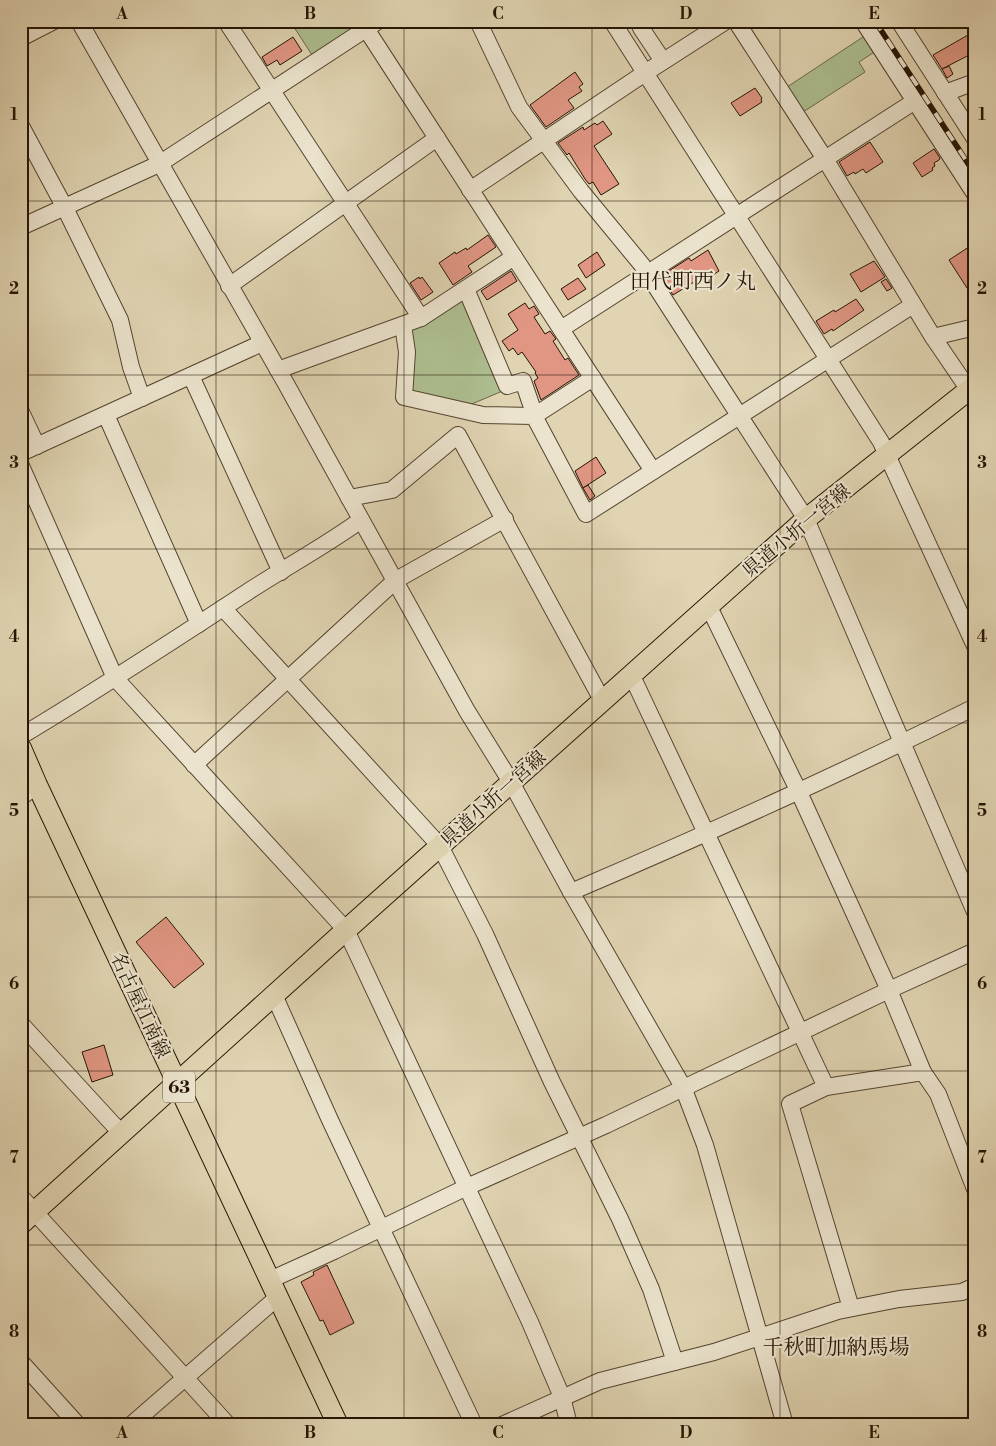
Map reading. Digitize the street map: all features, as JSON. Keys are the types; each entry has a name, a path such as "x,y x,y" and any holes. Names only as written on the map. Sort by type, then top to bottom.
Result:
{"main road":[{"name":"県道小折一宮線","path":"26,1211 122,1134 346,930 806,519 972,387"},
{"name":"名古屋江南線","path":"21,748 338,1425"}],"street":[{"path":"21,38 54,21"},
{"path":"79,21 278,370 467,711 511,782 571,892 683,1087 705,1145 785,1425"},
{"path":"226,21 421,318"},
{"path":"478,21 519,107 581,191 648,273 806,519 975,912"},
{"path":"612,21 881,442 975,646"},
{"path":"470,190 726,21"},
{"path":"736,21 825,159 933,337 972,387"},
{"path":"863,21 975,194"},
{"path":"899,21 975,139"},
{"path":"21,227 159,164 272,91 368,24 470,190 653,471"},
{"path":"641,28 663,62"},
{"path":"945,93 975,82"},
{"path":"561,329 915,101"},
{"path":"21,126 65,208 120,320 131,367 142,398"},
{"path":"229,286 437,138"},
{"path":"278,370 421,318 514,257"},
{"path":"466,289 507,386 523,381 535,416 586,514 913,305"},
{"path":"403,325 407,352 404,397 482,416 535,416 593,378"},
{"path":"933,337 975,327"},
{"path":"21,453 262,343"},
{"path":"191,376 281,572"},
{"path":"21,412 37,446"},
{"path":"106,415 199,624"},
{"path":"349,498 392,490 482,416"},
{"path":"458,435 602,700"},
{"path":"21,466 115,678 346,930 518,1296 562,1397 569,1425"},
{"path":"194,764 396,580 504,519"},
{"path":"21,736 328,543 361,520"},
{"path":"708,605 798,790 923,1072 938,1094 975,1189"},
{"path":"224,608 440,846 485,934 552,1082 620,1219 651,1289 675,1362"},
{"path":"631,674 826,1087"},
{"path":"571,892 707,833 902,743 975,707"},
{"path":"21,797 37,784"},
{"path":"131,1425 185,1377 274,1288 382,1228 467,1187 579,1137 888,990 975,951"},
{"path":"274,995 330,1120 474,1425"},
{"path":"21,1024 122,1134"},
{"path":"851,1308 790,1104 826,1087 923,1072"},
{"path":"26,1211 185,1377 228,1425"},
{"path":"502,1425 600,1381 714,1352 838,1311 899,1299 962,1292 975,1286"},
{"path":"21,1362 78,1425"}],"green space":[{"path":"290,21 355,21 356,30 314,58"},
{"path":"866,35 876,51 859,62 865,72 800,114 784,89"},
{"path":"465,295 505,390 467,406 412,394 412,328"}],"building":[{"path":"975,31 975,52 942,69 933,55"},
{"path":"293,37 302,51 280,65 277,60 267,66 262,57"},
{"path":"949,66 953,74 947,78 942,69"},
{"path":"575,72 583,84 579,87 582,91 568,100 574,108 546,127 530,105"},
{"path":"755,88 762,98 762,102 740,116 731,103"},
{"path":"603,121 612,134 594,146 619,184 601,195 593,182 589,184 569,153 567,155 558,143 583,127 584,130 595,123 597,125"},
{"path":"870,142 883,162 866,173 863,169 847,176 839,162"},
{"path":"934,149 940,158 934,163 933,170 922,177 913,163"},
{"path":"488,235 496,247 468,266 472,272 453,285 439,263 455,252 456,254 466,248 467,250"},
{"path":"975,243 975,283 967,288 949,260"},
{"path":"708,250 719,271 696,286 694,282 673,295 661,276 689,258 691,261"},
{"path":"597,252 605,265 586,278 578,265"},
{"path":"874,261 885,277 861,292 850,274"},
{"path":"511,271 517,281 487,300 481,291"},
{"path":"419,277 420,279 422,277 433,292 421,300 410,283"},
{"path":"578,278 586,289 568,300 561,289"},
{"path":"886,279 892,288 887,291 881,282"},
{"path":"856,299 864,310 833,331 832,329 824,334 816,321"},
{"path":"525,303 529,309 534,306 539,314 534,317 545,334 550,331 556,339 553,341 565,360 568,358 579,375 541,400 534,381 538,378 536,372 522,352 518,355 513,348 509,351 502,341 518,330 508,314"},
{"path":"596,457 606,473 583,488 575,471"},
{"path":"588,485 595,496 590,500 583,488"},
{"path":"166,917 204,964 174,988 136,942"},
{"path":"104,1045 113,1075 92,1082 82,1052"},
{"path":"327,1265 354,1323 330,1335 323,1320 320,1321 301,1282 314,1275 313,1272"}],"railway":[{"path":"875,21 975,174"}],"district":[{"name":"田代町西ノ丸","path":"693,281"},
{"name":"千秋町加納馬場","path":"836,1347"}]}
